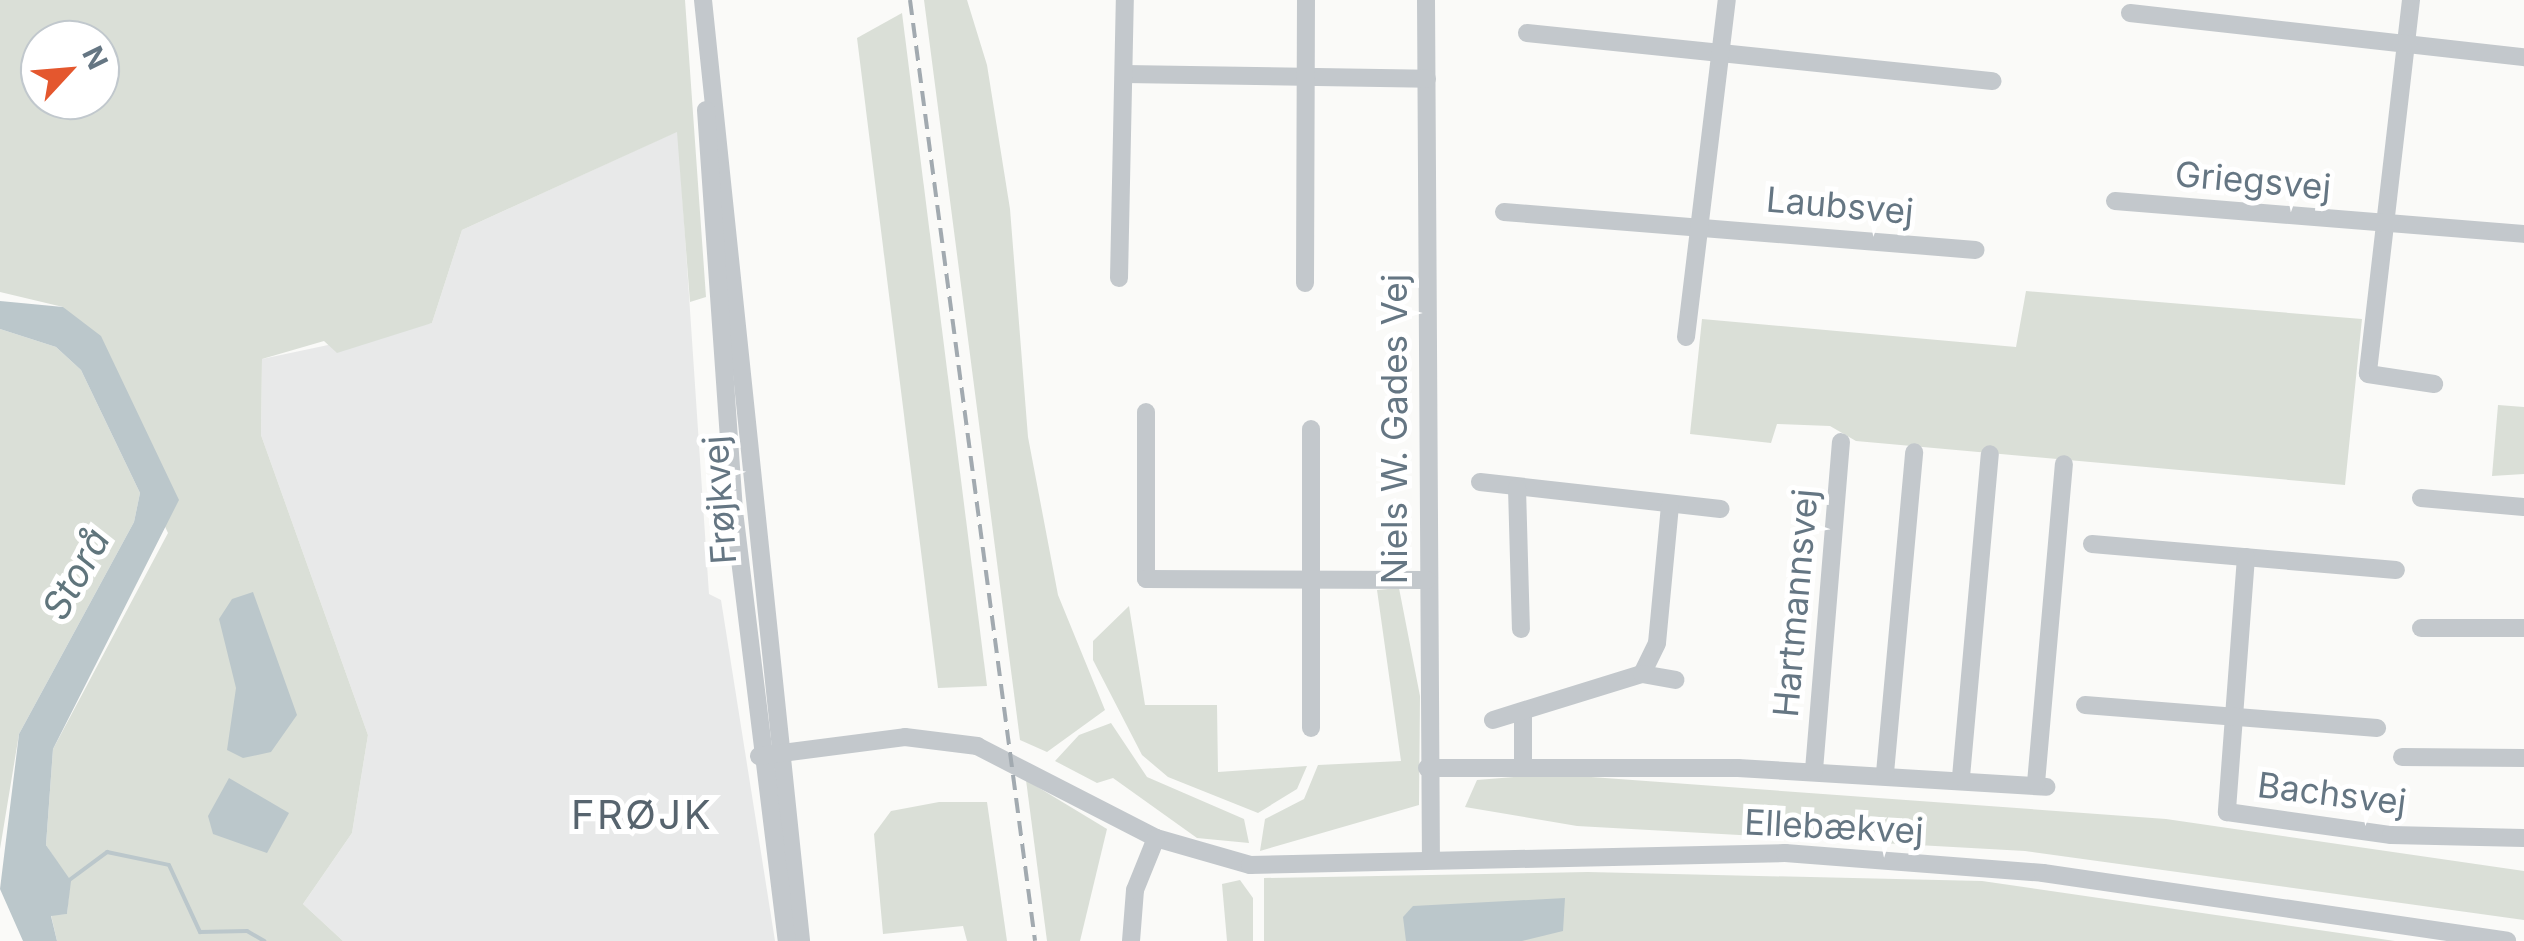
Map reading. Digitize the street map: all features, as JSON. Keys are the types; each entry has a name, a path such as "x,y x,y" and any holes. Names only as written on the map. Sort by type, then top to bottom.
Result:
{"street":[{"name":"Frøjkvej","path":"704,0 707,55 729,193 768,755 787,941"},
{"path":"1118,278 1125,0"},
{"path":"1305,283 1306,0"},
{"name":"Niels W. Gades Vej","path":"1426,0 1427,768 1431,859"},
{"path":"1686,337 1727,0"},
{"path":"2412,0 2368,374 2434,384"},
{"path":"2130,12 2524,57"},
{"path":"1528,33 1994,81"},
{"path":"1124,74 1426,78"},
{"name":"Griegsvej","path":"2115,201 2524,234"},
{"name":"Laubsvej","path":"1504,212 1976,250"},
{"path":"1146,412 1146,580 1426,580"},
{"path":"1311,728 1312,429"},
{"name":"Hartmannsvej","path":"1814,770 1841,442"},
{"path":"1885,773 1914,452"},
{"path":"1961,777 1990,454"},
{"name":"Hartmannsvej","path":"1427,768 1814,770 2041,785 2064,464"},
{"path":"1480,482 1720,509"},
{"path":"1518,488 1521,629"},
{"path":"2420,498 2524,507"},
{"path":"1642,674 1656,644 1670,506"},
{"path":"2092,544 2396,570"},
{"name":"Bachsvej","path":"2246,557 2227,812 2390,835 2524,838"},
{"path":"2421,628 2524,628"},
{"path":"1493,720 1523,716 1642,674 1674,680"},
{"name":"Bachsvej","path":"2085,705 2377,728"},
{"path":"1523,716 1523,767"},
{"name":"Ellebækvej","path":"768,755 905,737 976,746 1156,838 1250,865 1785,853 2043,874 2507,941"},
{"name":"Frøjkvej","path":"768,755 801,941"},
{"name":"Bachsvej","path":"2402,757 2524,758"},
{"path":"1132,941 1136,890 1156,838"}],"shaded area":[{"path":"0,0 685,0 706,297 690,302 677,132 462,230 432,323 337,353 324,341 262,359 261,435 368,735 352,833 303,904 343,941 57,941 51,915 67,914 70,882 46,845 53,749 168,533 63,307 0,292"},
{"path":"924,0 967,0 987,65 1010,209 1028,437 1058,595 1105,710 1047,752 1020,740"},
{"path":"902,13 987,686 938,688 857,38"},
{"path":"678,131 709,594 721,600 775,941 343,941 303,904 352,833 368,735 261,435 262,359 432,323 462,230"},
{"path":"2026,291 2362,319 2345,485 1856,441 1830,426 1777,424 1771,443 1690,434 1702,319 2016,347"},
{"path":"0,301 63,307 101,336 179,500 53,749 46,845 71,881 67,914 51,916 57,941 23,941 0,889 19,734 134,522 140,493 81,370 56,347 0,329"},
{"path":"0,329 56,347 81,370 140,493 134,522 19,734 0,849"},
{"path":"2498,405 2524,407 2524,474 2492,476"},
{"path":"1399,588 1420,696 1419,805 1260,851 1265,819 1304,799 1318,765 1401,761 1377,590"},
{"path":"253,592 297,715 271,752 243,758 227,750 236,688 219,619 232,599"},
{"path":"1129,606 1145,705 1217,705 1218,772 1307,766 1297,789 1258,813 1168,777 1142,755 1093,660 1093,641"},
{"path":"1111,723 1147,777 1244,819 1249,843 1197,838 1113,778 1097,783 1055,761 1079,735"},
{"path":"1550,774 2166,819 2524,871 2524,920 2025,851 1577,826 1465,807 1477,780"},
{"path":"229,778 289,813 267,853 213,834 208,816"},
{"path":"1026,780 1107,829 1080,941 1047,941"},
{"path":"939,802 987,802 1007,941 967,941 963,926 883,934 874,834 891,811"},
{"path":"1588,872 1982,881 2395,941 1264,941 1264,878"},
{"path":"1240,880 1253,898 1253,941 1227,941 1222,884"},
{"path":"1565,898 1563,931 1522,941 1406,941 1403,917 1413,906"}],"waterway":[{"path":"68,881 107,852 169,865 200,932 247,931 264,941"}],"railway":[{"path":"910,0 1035,941"}],"district":[{"name":"FRØJK","path":"642,815"}],"water label":[{"name":"Storå","path":"76,574"}]}
